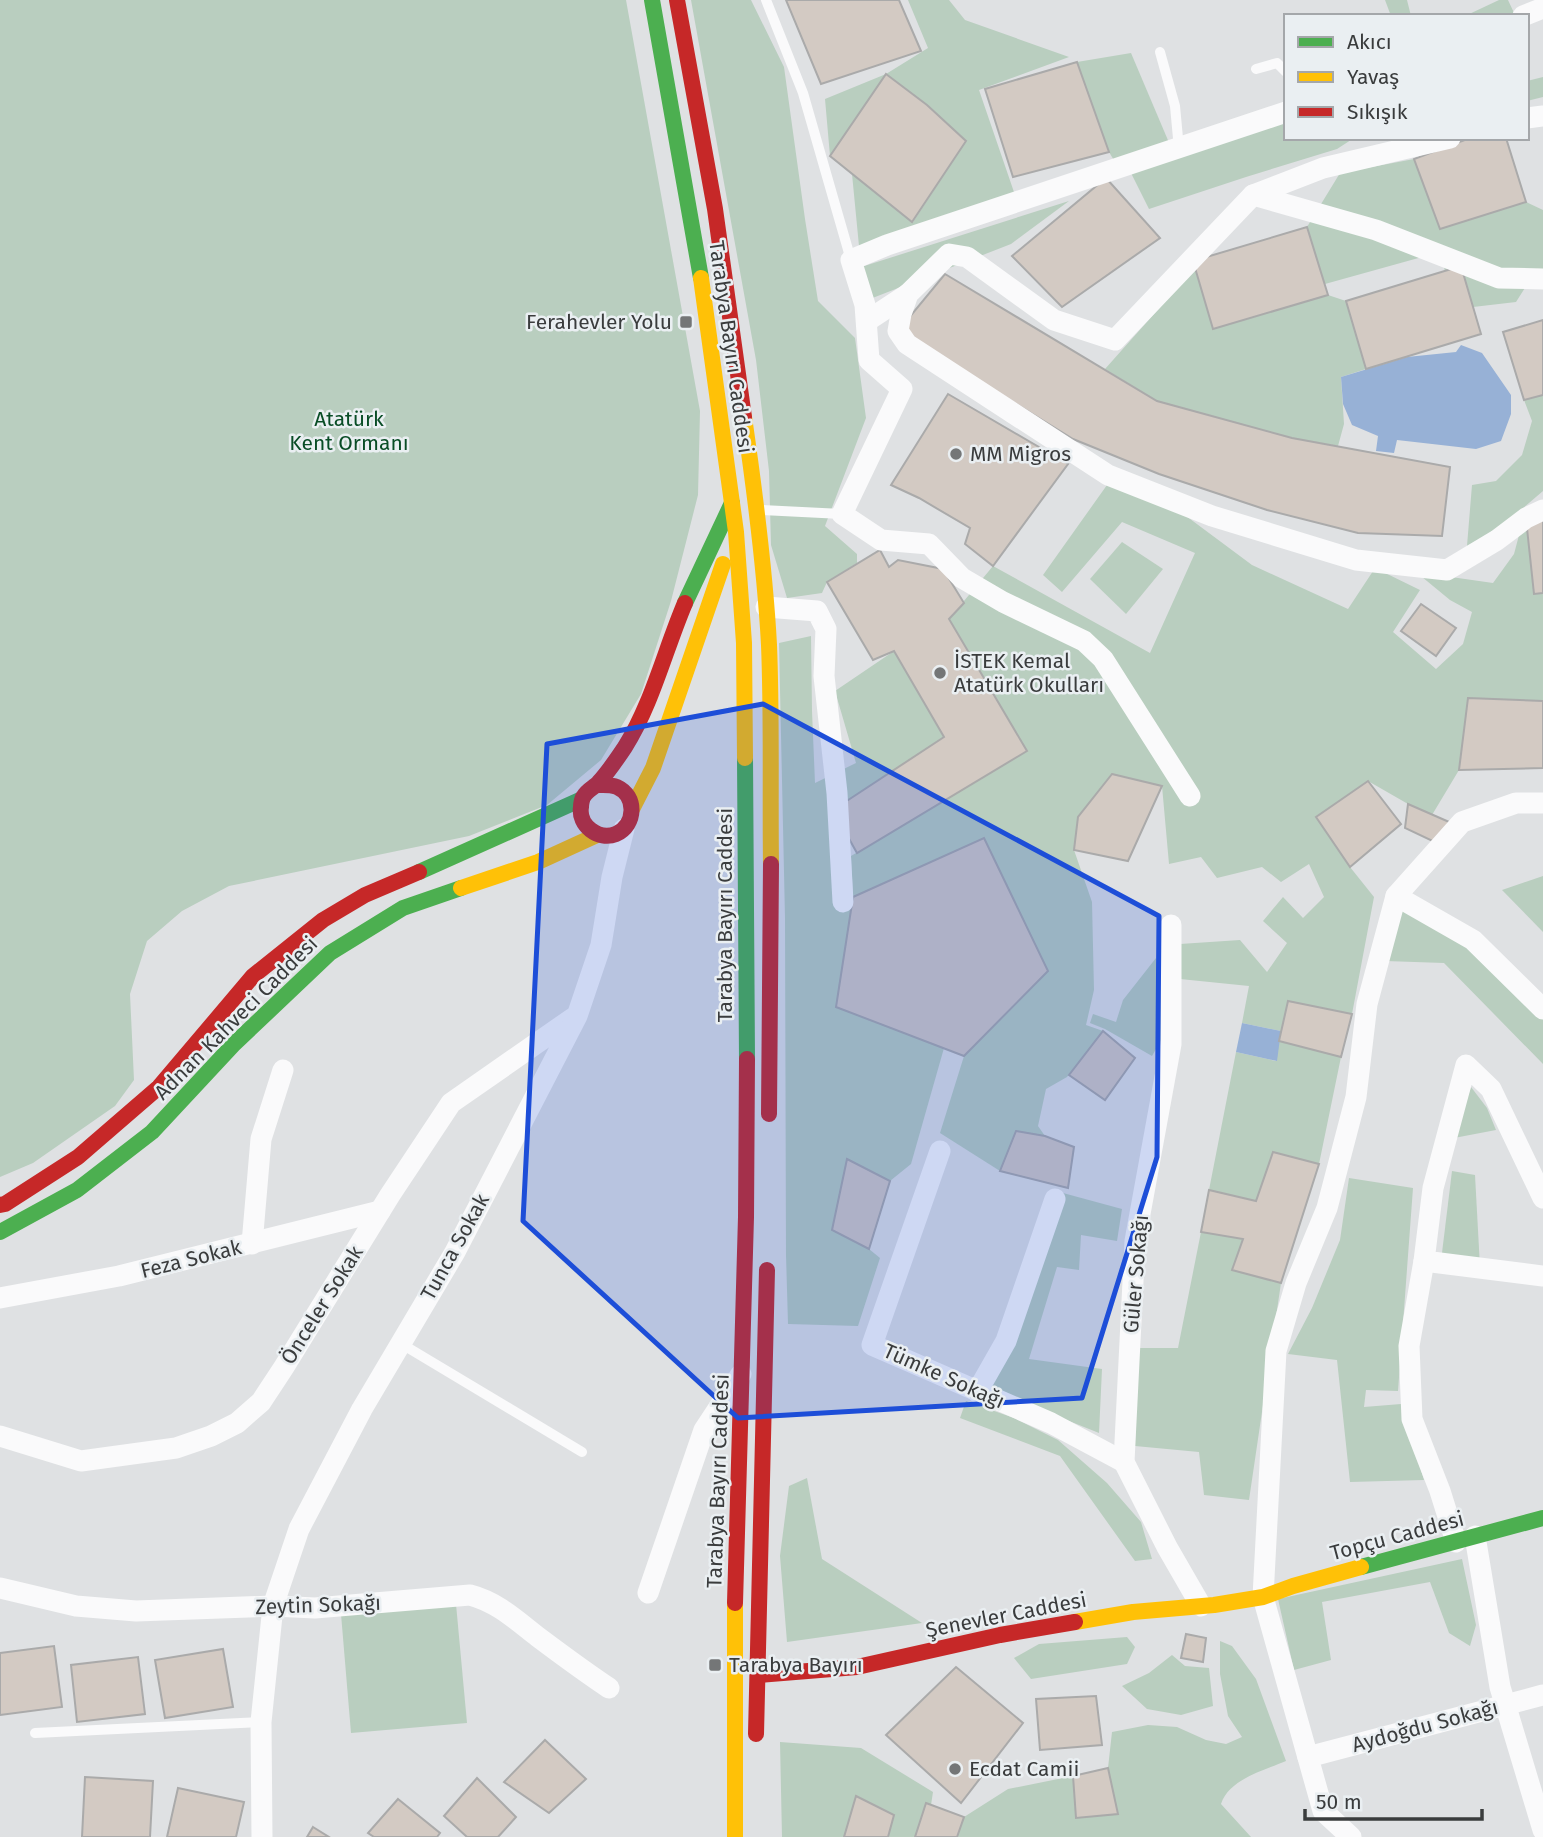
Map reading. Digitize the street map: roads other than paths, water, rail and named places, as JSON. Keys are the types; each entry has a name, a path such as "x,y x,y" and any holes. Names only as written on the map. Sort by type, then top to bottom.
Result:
{"main road":[{"name":"Tarabya Bayırı Caddesi","path":"652,0 697,253 736,532 744,657 746,1204 735,1672 735,1837"},
{"name":"Tarabya Bayırı Caddesi","path":"677,0 715,209 756,504 766,607 769,649 771,908 769,1128"},
{"path":"732,503 700,568 638,724 624,749 582,799 582,820 590,831 599,835 616,834 628,819 653,768 736,532 756,504"},
{"path":"705,615 709,609 723,603 731,604 742,620"},
{"path":"596,785 606,783 627,793 631,800 628,819"},
{"name":"Adnan Kahveci Caddesi","path":"0,1205 78,1157 159,1087 253,976 323,920 365,895 582,799"},
{"name":"Adnan Kahveci Caddesi","path":"0,1232 77,1190 152,1132 233,1045 330,953 403,908 538,862 599,835"},
{"name":"Tarabya Bayırı Caddesi","path":"755,1752 767,1260"},
{"path":"722,1492 739,1459"},
{"name":"Topçu Caddesi","path":"1263,1597 1293,1586 1543,1518"},
{"name":"Şenevler Caddesi","path":"735,1672 758,1675 857,1667 1000,1635 1133,1612 1214,1605 1263,1597"},
{"path":"720,1659 735,1672"}],"street":[{"path":"1190,796 1103,659 1084,641 1003,602 962,578 929,544 881,540 848,511 902,390 870,360 865,305 851,260 887,245 1284,113"},
{"path":"867,321 908,294 949,254 967,257 1054,320 1115,340 1253,195 1323,169 1442,140"},
{"path":"1253,195 1376,230 1499,278 1543,279"},
{"path":"908,294 898,331 908,344 1108,475 1212,516 1356,560 1447,570 1497,540 1525,518 1543,510"},
{"path":"766,607 817,611 826,629 824,676 837,793 843,902"},
{"path":"1351,1837 1323,1811 1263,1597 1276,1351 1296,1283 1327,1208 1356,1097 1367,1004 1396,896 1462,822 1516,803 1543,803"},
{"name":"Tunca Sokak","path":"262,1837 261,1721 273,1606 299,1529 362,1409 455,1252 577,1016 601,945 612,877 628,819"},
{"path":"599,835 612,877"},
{"path":"1396,896 1473,940 1543,1009"},
{"name":"Güler Sokağı","path":"1171,925 1171,1044 1135,1241 1124,1462 1167,1547 1201,1606"},
{"name":"Önceler Sokak","path":"0,1436 81,1461 176,1448 211,1436 237,1423 261,1402 285,1367 451,1102 577,1016"},
{"path":"1543,1198 1491,1089 1466,1065 1433,1188 1409,1346 1412,1419 1440,1491 1465,1539 1504,1704 1543,1830"},
{"path":"252,1244 261,1139 283,1070"},
{"name":"Tümke Sokağı","path":"940,1151 872,1345 1051,1423 1124,1462"},
{"path":"977,1392 1006,1341 1055,1199"},
{"name":"Feza Sokak","path":"0,1298 119,1276 380,1212"},
{"path":"1424,1261 1543,1276"},
{"path":"648,1593 704,1430 742,1372"},
{"name":"Zeytin Sokağı","path":"0,1588 76,1606 136,1611 273,1606 315,1608 470,1595 485,1599 504,1611 609,1688"},
{"name":"Aydoğdu Sokağı","path":"1308,1757 1543,1695"}],"lane":[{"path":"766,0 803,93 851,260"},
{"path":"1160,52 1175,106 1179,149"},
{"path":"1256,69 1277,63 1284,70"},
{"path":"756,504 848,511"},
{"path":"400,1343 582,1452"},
{"path":"35,1733 261,1721"}],"water":[{"path":"1461,345 1482,353 1511,395 1511,414 1501,441 1476,449 1397,440 1394,453 1376,451 1378,436 1352,425 1343,404 1341,377 1407,357 1456,352"},
{"path":"1242,1023 1281,1031 1277,1061 1236,1052"}],"place":[{"name":"Ferahevler Yolu","path":"686,322"},
{"name":"MM Migros","path":"956,454"},
{"name":"İSTEK Kemal Atatürk Okulları","path":"940,673"},
{"name":"Tarabya Bayırı","path":"715,1665"},
{"name":"Ecdat Camii","path":"955,1769"}],"park label":[{"name":"Atatürk Kent Ormanı","path":"349,431"}]}
